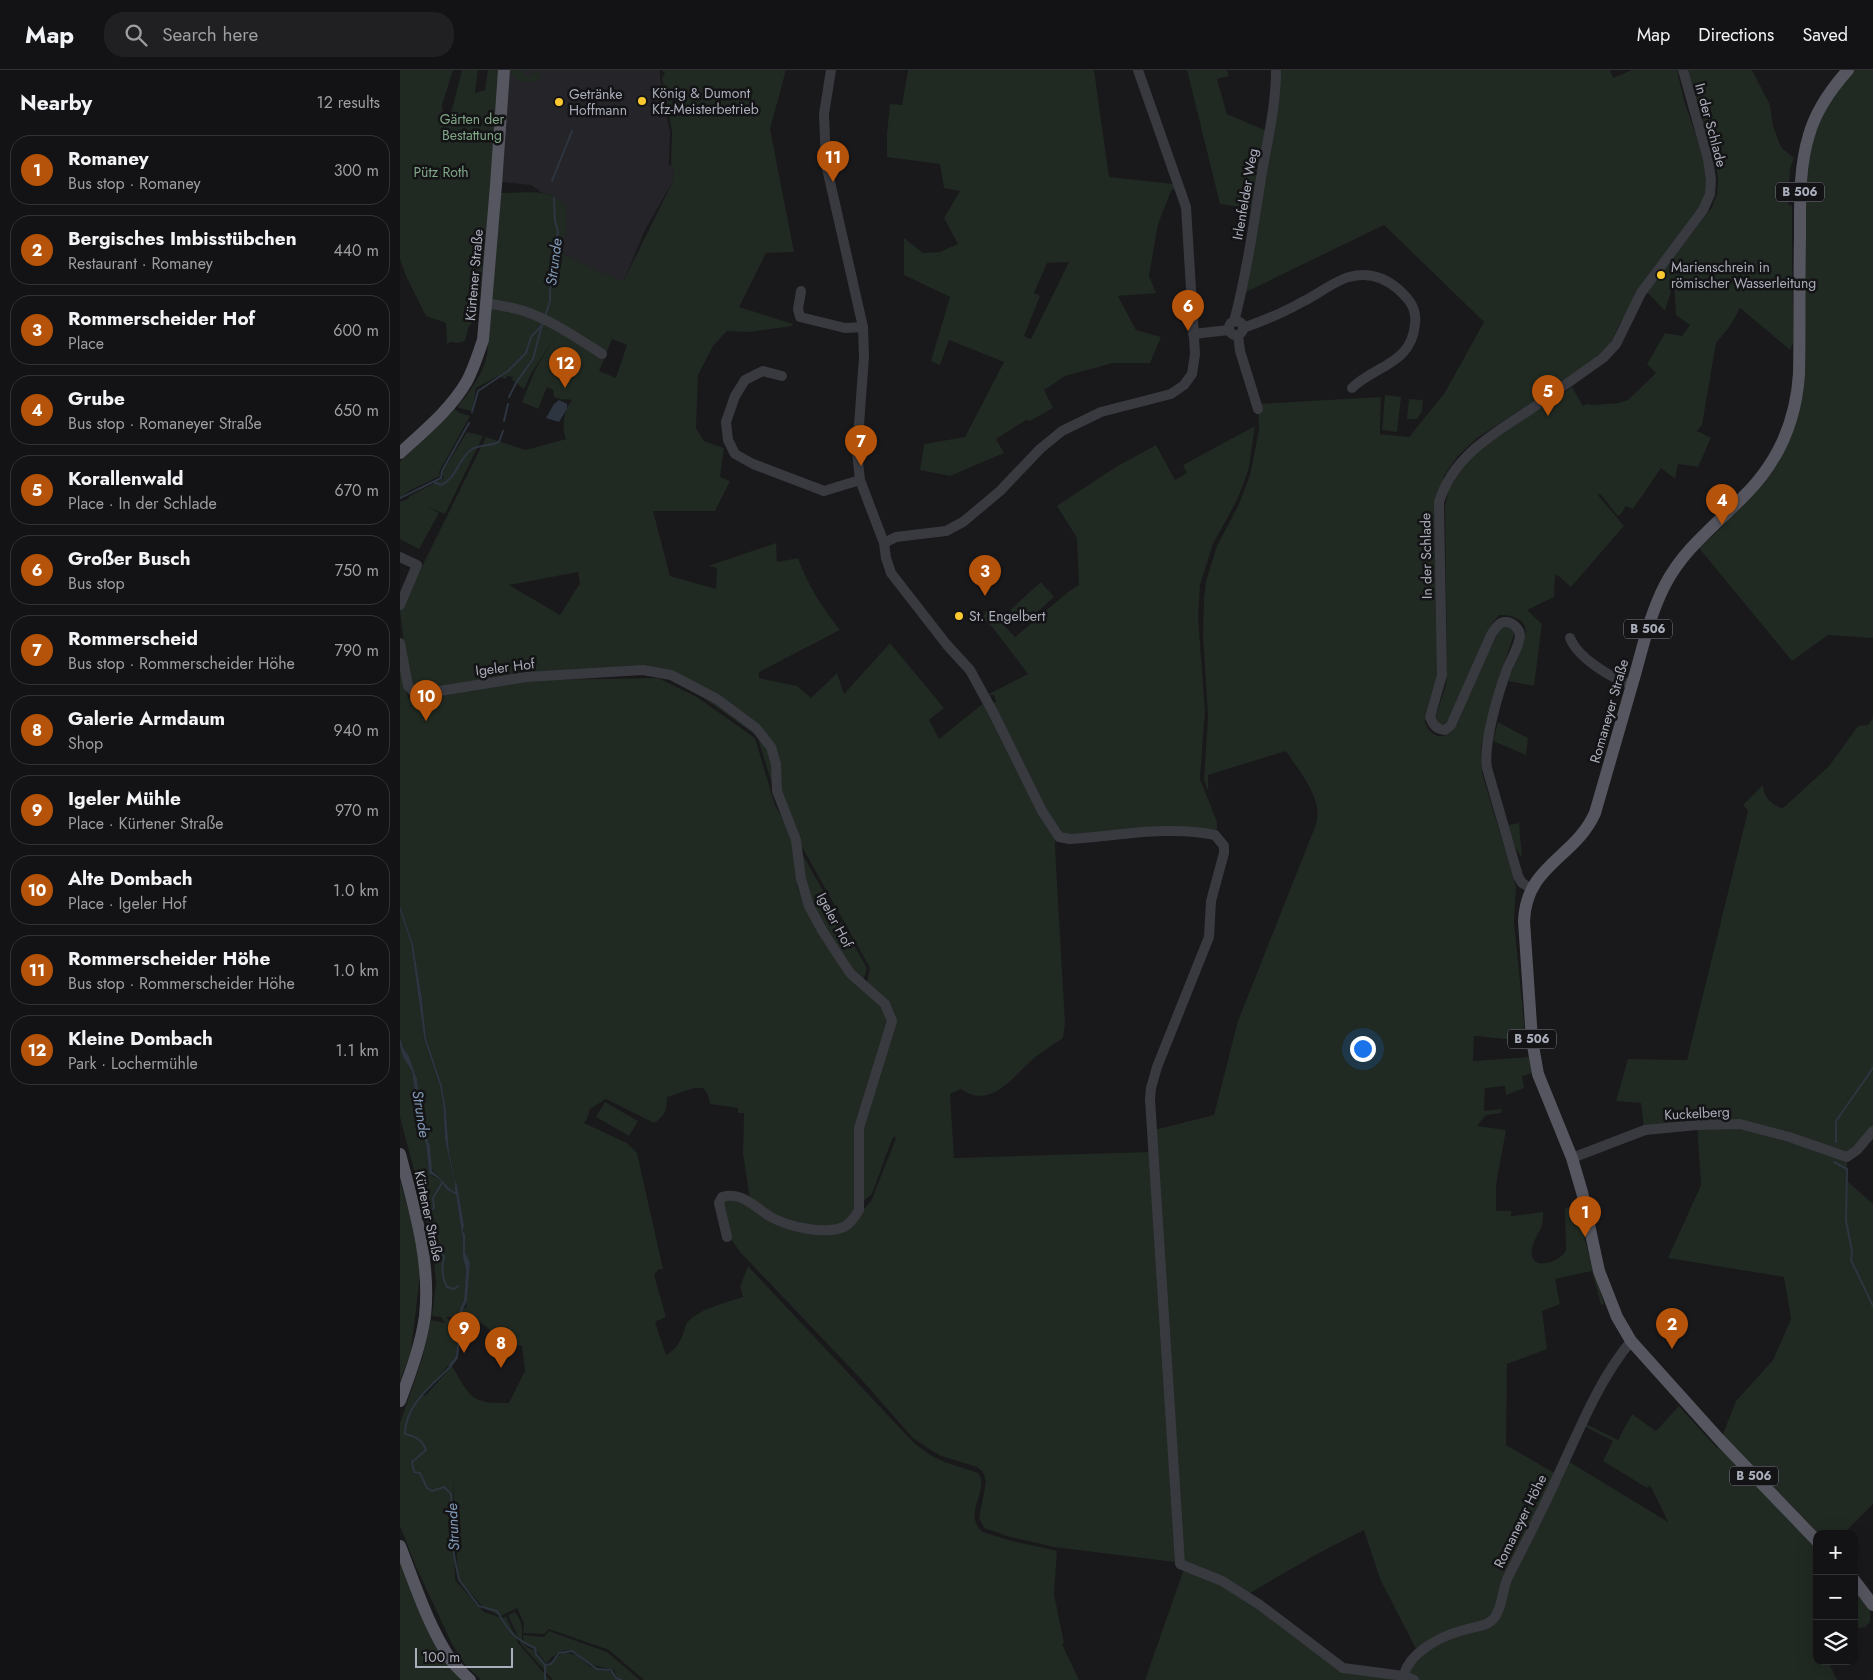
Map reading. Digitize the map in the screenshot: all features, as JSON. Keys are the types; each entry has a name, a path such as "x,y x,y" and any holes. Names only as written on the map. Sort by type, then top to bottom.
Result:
{"main road":[{"name":"Kürtener Straße","path":"400,453 451,403 466,381 483,340 504,70"},
{"name":"Romaneyer Straße","path":"1572,1158 1538,1074 1532,1040 1524,912 1531,888 1542,874 1579,837 1592,819 1652,615 1663,588 1693,545 1754,487 1769,466 1789,428 1798,388 1800,200 1803,157 1816,115 1848,70"},
{"name":"Kürtener Straße","path":"400,1154 422,1244 426,1282 425,1317 419,1343 400,1401"},
{"name":"B 506","path":"1572,1158 1582,1192 1598,1270 1617,1317 1631,1341 1720,1440 1813,1537"},
{"path":"400,1546 420,1598 440,1640 452,1661 470,1680"},
{"path":"1858,1584 1873,1604"}],"street":[{"path":"831,70 824,114 826,164 864,327 864,357 857,452 860,480 884,543 886,558 896,580 947,645 970,670 1042,811 1059,837 1070,839 1160,832 1200,832 1215,835 1224,846 1223,858 1211,901 1209,937 1157,1067 1150,1099 1180,1564 1222,1581 1252,1600 1342,1668 1407,1679"},
{"path":"884,543 896,537 946,531 963,522 1000,491 1040,449 1062,431 1101,412 1171,394 1184,385 1192,374 1194,354 1186,207 1138,70"},
{"name":"Irlenfelder Weg","path":"1236,329 1272,119 1276,89 1276,70"},
{"name":"In der Schlade","path":"1531,888 1522,882 1518,876 1485,756 1506,671 1520,636 1517,628 1512,623 1504,622 1497,626 1491,635 1451,725 1446,730 1439,729 1432,724 1430,717 1442,674 1439,502 1443,488 1450,476 1463,459 1483,441 1591,367 1616,344 1641,293 1703,210 1710,194 1711,180 1708,159 1682,70"},
{"path":"1193,334 1236,329 1284,312 1348,277 1369,274 1387,280 1411,303 1416,318 1415,328 1410,343 1403,354 1383,369 1360,380 1352,388"},
{"path":"801,291 798,309 800,317 845,328 864,327"},
{"path":"487,303 522,310 540,317 602,354"},
{"path":"1236,329 1240,351 1258,409"},
{"path":"782,376 763,371 745,380 735,396 726,422 728,440 735,454 760,467 824,491 860,480"},
{"path":"400,557 418,566 400,605"},
{"path":"1570,638 1573,647 1610,676 1632,685"},
{"name":"Igeler Hof","path":"400,643 408,686 415,693 421,694 526,678 643,670 660,672 684,680 717,699 756,728 771,747 776,764 777,791 796,840 801,879 809,906 842,961 852,974 885,1004 892,1021 860,1128 859,1210 853,1220 844,1227 835,1229 809,1229 792,1226 772,1217 743,1198 728,1196 722,1197 719,1203 727,1237"},
{"name":"Kuckelberg","path":"1572,1158 1645,1130 1697,1125 1740,1124 1789,1137 1847,1157 1857,1150 1873,1131"},
{"name":"Romaneyer Höhe","path":"1407,1679 1409,1663 1429,1646 1456,1632 1487,1624 1496,1616 1506,1582 1580,1426 1616,1359 1631,1341"}],"shaded area":[{"path":"509,70 660,70 670,132 669,165 674,167 673,181 645,230 623,283 561,254 566,222 552,195 542,193 531,185 501,182"},
{"path":"559,400 567,404 567,409 559,422 546,418 554,404"},
{"path":"400,906 413,944 426,1038 442,1086 449,1152 464,1225 465,1252 470,1263 467,1301 463,1309 458,1358 452,1366 448,1366 456,1356 460,1309 464,1300 466,1269 463,1258 463,1241 456,1195 446,1189 439,1179 429,1173 426,1144 419,1125 412,1071 403,1057 400,1046 400,1037 417,1079 421,1121 430,1146 432,1171 455,1192 455,1184 445,1140 440,1086 424,1038 411,943"}],"green space":[{"path":"400,70 453,70 442,105 444,118 448,118 450,117 462,70 478,70 475,93 485,90 488,70 499,70 488,227 481,289 476,320 469,326 465,341 458,343 450,342 447,344 446,323 426,316 406,276 400,259"},
{"path":"509,70 524,70 525,74 529,76 536,72 541,76 536,81 522,82 514,77"},
{"path":"662,70 786,70 770,129 794,252 766,253 739,307 793,324 792,326 749,332 727,331 713,346 698,375 696,428 704,441 724,448 720,477 730,481 715,511 653,511 670,576 716,589 717,568 708,566 776,543 777,562 798,558 816,596 840,630 759,672 759,678 797,686 811,698 837,673 844,694 890,643 944,708 929,720 939,739 985,702 1049,824 1055,840 1065,1023 1063,1038 1036,1057 1008,1083 991,1094 982,1096 972,1095 961,1089 950,1094 954,1158 1151,1152 1175,1562 1054,1547 1010,1537 984,1528 979,1518 986,1482 983,1472 977,1467 941,1456 912,1437 860,1378 740,1252 730,1238 723,1201 737,1198 764,1215 834,1231 862,1211 871,1201 896,1138 894,1136 891,1142 872,1194 859,1205 860,1138 894,1022 866,985 870,968 798,840 784,809 769,744 778,803 757,736 698,694 647,667 571,674 492,677 465,685 421,693 409,684 400,611 486,437 526,450 566,439 564,434 564,418 572,400 554,397 553,390 547,387 538,409 522,402 535,370 556,335 531,374 524,389 512,380 513,377 507,376 506,379 498,376 476,388 472,411 459,408 458,406 479,376 487,355 501,193 527,192 547,194 562,201 566,208 567,218 562,254 623,282 673,181 674,168 671,166 672,132 662,78 665,74","holes":["612,339 627,345 616,378 599,371","578,572 580,583 560,615 509,585"]},
{"path":"908,70 1094,70 1109,177 1174,184 1176,187 1171,191 1158,224 1149,276 1156,293 1118,296 1136,330 1161,337 1150,363 1113,363 1065,376 1044,390 1053,408 1030,421 1026,420 996,439 1004,453 950,476 920,470 924,444 965,437 1004,362 949,340 940,365 931,361 950,297 904,275 904,238 923,253 940,252 958,244 944,218 960,191 944,188 940,164 887,157 890,104 902,105","holes":["1069,262 1031,339 1024,336 1040,296 1034,293 1047,263"]},
{"path":"1187,70 1227,70 1229,76 1217,79 1227,114 1267,131 1254,209 1220,204"},
{"path":"1278,70 1610,70 1613,78 1632,70 1677,70 1684,100 1707,168 1709,181 1704,202 1653,269 1619,325 1608,349 1557,386 1477,438 1457,457 1444,476 1436,507 1438,671 1426,712 1425,722 1431,732 1442,736 1455,728 1491,646 1503,625 1514,630 1514,635 1498,680 1481,747 1482,773 1516,886 1514,922 1526,1041 1474,1036 1473,1061 1529,1057 1533,1073 1522,1076 1524,1088 1506,1095 1505,1086 1485,1088 1484,1111 1502,1109 1501,1113 1486,1115 1477,1126 1506,1130 1496,1185 1496,1211 1511,1211 1511,1216 1543,1212 1541,1227 1532,1249 1534,1260 1538,1263 1554,1261 1566,1250 1565,1208 1577,1205 1576,1201 1578,1201 1584,1237 1604,1304 1601,1305 1592,1271 1555,1279 1560,1304 1542,1311 1547,1349 1507,1364 1506,1445 1556,1474 1492,1617 1417,1651 1380,1579 1364,1530 1317,1554 1250,1593 1183,1560 1154,1130 1214,1115 1238,1021 1313,832 1318,814 1309,786 1286,751 1208,775 1208,789 1212,802 1204,780 1208,716 1203,636 1206,581 1217,546 1239,504 1250,475 1259,430 1258,404 1381,397 1380,434 1409,437 1444,394 1484,322 1384,225 1244,293"},
{"path":"1688,70 1752,70 1770,105 1773,126 1781,147 1794,158 1790,169 1788,204 1792,206 1794,341 1790,350 1740,308 1730,326 1716,343 1702,425 1697,431 1711,438 1698,467 1678,464 1675,479 1661,468 1633,509 1626,506 1620,515 1617,515 1601,495 1597,494 1624,526 1571,587 1556,574 1554,597 1527,610 1542,624 1534,686 1508,681 1522,646 1526,630 1518,619 1499,615 1491,625 1448,720 1440,725 1435,718 1446,685 1447,671 1445,507 1448,491 1459,470 1484,446 1572,387 1583,406 1586,404 1619,403 1628,400 1656,373 1647,364 1665,333 1682,336 1690,325 1676,315 1674,282 1665,311 1647,292 1712,207 1717,194 1716,165 1694,97"},
{"path":"1853,70 1873,70 1873,638 1828,635 1792,661 1699,548 1721,528 1771,473 1779,462 1789,439 1806,160 1821,115"},
{"path":"1385,395 1401,397 1397,432 1382,430"},
{"path":"1409,399 1423,400 1422,411 1417,419 1407,419"},
{"path":"451,406 460,413 470,416 439,472 440,476 400,497 400,462"},
{"path":"1255,426 1249,467 1243,485 1213,544 1200,585 1198,617 1205,711 1200,779 1217,822 1217,829 1215,831 1075,837 1061,833 1054,826 991,703 996,702 994,695 987,695 1028,674 993,628 982,618 987,610 992,612 1015,637 1068,592 1079,585 1077,538 1057,506 1061,503 1116,467 1156,445 1175,480 1187,473 1183,465"},
{"path":"467,432 483,436 445,514 428,507 439,513 419,549 400,539 400,502 444,478 442,473"},
{"path":"1041,582 1054,597 1023,625 1010,610"},
{"path":"400,645 408,699 466,688 530,680 658,678 697,697 755,738 775,805 795,840 797,887 818,932 879,1001 889,1018 866,1096 856,1206 853,1217 839,1227 791,1223 750,1200 743,1153 744,1113 738,1113 738,1108 710,1104 708,1095 703,1088 694,1088 667,1097 665,1112 654,1123 606,1099 590,1109 584,1123 627,1143 637,1153 663,1269 659,1269 654,1275 666,1317 655,1322 666,1355 677,1345 686,1324 691,1319 712,1307 743,1297 740,1287 748,1266 915,1444 932,1456 945,1462 978,1473 981,1487 975,1510 975,1518 977,1525 983,1532 1008,1540 1057,1551 1054,1594 1064,1643 1062,1644 1079,1680 644,1680 609,1650 549,1629 544,1634 523,1633 524,1624 517,1608 501,1616 485,1609 458,1579 453,1479 455,1580 484,1612 502,1618 506,1616 519,1644 550,1680 481,1680 465,1665 452,1644 416,1567 400,1526 400,1423 422,1359 431,1320 445,1323 441,1317 432,1316 436,1282 434,1260 423,1204 400,1117 400,1046 403,1056 412,1071 419,1125 426,1144 428,1167 432,1176 439,1179 446,1189 456,1195 466,1269 464,1300 460,1317 446,1317 450,1321 459,1323 456,1356 423,1395 425,1396 452,1366 468,1392 479,1400 509,1403 525,1371 522,1346 498,1342 488,1328 473,1320 462,1317 463,1308 466,1308 470,1263 465,1252 464,1225 449,1152 442,1086 426,1038 413,944 400,906"},
{"path":"1873,718 1873,1129 1845,1155 1739,1125 1644,1130 1641,1103 1616,1101 1628,1059 1687,1060 1748,811 1743,805 1763,785 1769,800 1783,808 1829,766 1858,726 1868,725"},
{"path":"1498,722 1528,738 1526,755 1493,741"},
{"path":"1519,823 1522,858 1515,847 1508,825"},
{"path":"800,850 867,968 863,982 823,929 803,885"},
{"path":"400,911 411,943 424,1038 440,1086 445,1140 455,1184 455,1192 448,1188 430,1167 430,1146 421,1121 417,1079 400,1037"},
{"path":"605,1102 638,1121 629,1136 596,1117"},
{"path":"1697,1126 1739,1128 1847,1159 1847,1181 1873,1204 1873,1504 1847,1530 1813,1530 1721,1439 1736,1401 1773,1360 1791,1319 1784,1277 1668,1258 1701,1185"},
{"path":"400,1181 416,1237 420,1274 411,1352 400,1381"},
{"path":"1679,1406 1717,1448 1720,1442 1813,1541 1813,1665 1830,1665 1837,1680 1410,1680 1403,1678 1421,1656 1458,1633 1494,1622 1503,1594 1568,1461 1668,1522 1650,1485 1647,1488 1603,1461 1613,1441 1582,1425 1584,1423 1618,1440 1632,1414 1656,1431"},
{"path":"400,1562 461,1680 400,1680"},
{"path":"1184,1569 1236,1592 1332,1663 1401,1680 1145,1680"},
{"path":"1858,1592 1870,1611 1870,1622 1865,1627 1858,1628"},
{"path":"515,1612 521,1623 523,1642 528,1648 534,1650 545,1666 564,1652 576,1655 591,1667 613,1672 618,1680 553,1680 521,1644 508,1615"},
{"path":"549,1631 607,1652 640,1680 621,1680 617,1678 614,1670 593,1665 583,1660 577,1653 564,1650 552,1657 546,1664 536,1650 524,1642 523,1635 544,1637"}],"waterway":[{"name":"Strunde","path":"552,181 572,131"},
{"name":"Strunde","path":"545,317 550,301 550,289 554,279 553,255 558,232 555,221 554,198"},
{"name":"Strunde","path":"472,412 478,391 508,371 526,353 531,337 543,324"},
{"name":"Strunde","path":"509,397 516,383 533,359 542,325"},
{"name":"Strunde","path":"504,421 508,404"},
{"name":"Strunde","path":"400,498 441,478 442,471 469,423"},
{"name":"Strunde","path":"434,482 441,485 446,482 467,453 472,449 499,442 503,431"},
{"path":"1836,1142 1836,1121 1873,1068"},
{"path":"1834,1162 1847,1169 1846,1221 1852,1251 1851,1260 1873,1306"},
{"path":"442,1183 433,1198 434,1208 428,1212 427,1218 433,1223 433,1232 444,1257 442,1272 447,1287 454,1289 458,1286"},
{"name":"Strunde","path":"451,1366 421,1396 410,1414 405,1434 418,1439 426,1450 412,1462 414,1472 420,1473 427,1488 432,1491 444,1487 451,1494 454,1555 459,1580 479,1606 497,1611 512,1633 535,1648 536,1654 545,1665 551,1664 559,1653 572,1651 597,1669 611,1670 616,1678 621,1680"},
{"path":"545,1665 545,1680"}],"place":[{"name":"König & Dumont Kfz-Meisterbetrieb","path":"642,101"},
{"name":"Getränke Hoffmann","path":"559,102"},
{"name":"Rommerscheider Höhe","path":"833,182"},
{"name":"Marienschrein in römischer Wasserleitung","path":"1661,275"},
{"name":"Großer Busch","path":"1188,331"},
{"name":"Kleine Dombach","path":"565,388"},
{"name":"Korallenwald","path":"1548,416"},
{"name":"Rommerscheid","path":"861,466"},
{"name":"Grube","path":"1722,525"},
{"name":"Rommerscheider Hof","path":"985,596"},
{"name":"St. Engelbert","path":"959,616"},
{"name":"Alte Dombach","path":"426,721"},
{"name":"Romaney","path":"1585,1237"},
{"name":"Bergisches Imbisstübchen","path":"1672,1349"},
{"name":"Igeler Mühle","path":"464,1353"},
{"name":"Galerie Armdaum","path":"501,1368"}],"park label":[{"name":"Gärten der Bestattung","path":"472,128"},
{"name":"Pütz Roth","path":"441,172"}]}
